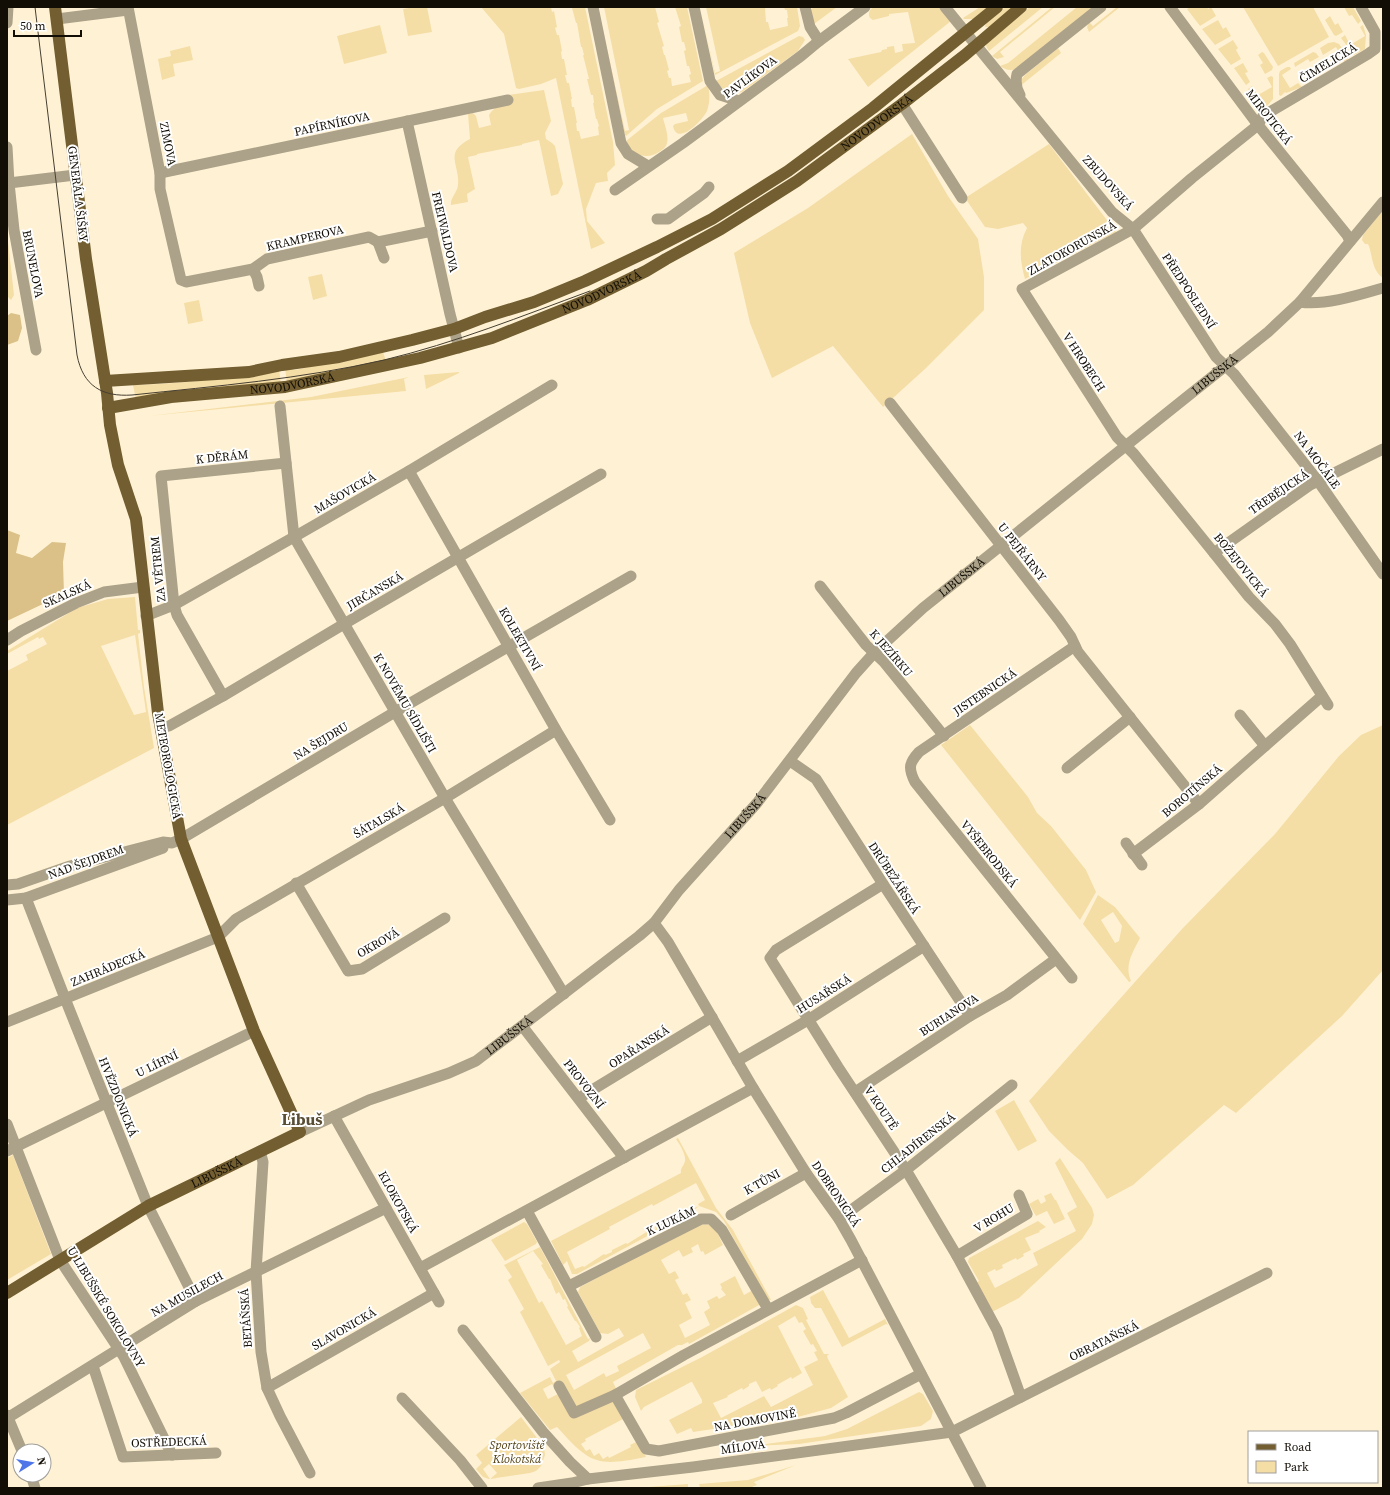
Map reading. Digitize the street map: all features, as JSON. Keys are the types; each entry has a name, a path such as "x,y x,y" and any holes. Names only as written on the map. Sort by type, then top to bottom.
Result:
{"main road":[{"name":"NOVODVORSKÁ","path":"105,381 249,372 282,365 339,357 454,329 485,317 528,304 586,281 657,248 712,219 788,171 873,108 997,7"},
{"name":"NOVODVORSKÁ","path":"108,408 171,397 285,387 420,358 492,338 580,303 646,271 720,230 797,181 902,104 1021,7"},
{"name":"GENERÁLA ŠIŠKY","path":"56,13 88,277 105,381"},
{"name":"METEOROLOGICKÁ","path":"105,381 115,454 136,519 154,682 176,841 218,937 254,1031 300,1132"},
{"name":"LIBUŠSKÁ","path":"7,1293 148,1206 300,1132"}],"street":[{"path":"7,23 8,7"},
{"path":"593,7 621,143 628,154 648,166"},
{"path":"694,7 710,81 720,95 739,101"},
{"path":"805,7 810,28 819,41"},
{"name":"PAVLÍKOVA","path":"615,190 683,143 865,7"},
{"name":"ZBUDOVSKÁ","path":"945,7 1112,212 1133,229 1192,178 1258,125"},
{"name":"ZBUDOVSKÁ","path":"1022,102 1016,87 1017,74 1101,7"},
{"name":"MIROTICKÁ","path":"1170,7 1258,125 1347,235 1350,241"},
{"name":"ČIMELICKÁ","path":"1258,125 1264,116 1375,49 1375,32 1361,7"},
{"path":"56,13 128,8"},
{"name":"ZIMOVA","path":"128,8 160,173 160,189 181,280 186,282"},
{"name":"PAPÍRNÍKOVA","path":"160,173 508,100"},
{"path":"902,104 962,198"},
{"name":"FREIWALDOVA","path":"407,121 459,348"},
{"name":"BRUNELOVA","path":"7,147 15,241 36,350"},
{"path":"9,182 75,175"},
{"path":"657,219 668,219 704,193 709,187"},
{"name":"LIBUŠSKÁ","path":"300,1132 369,1100 449,1073 476,1061 523,1027 639,936 654,923 679,890 757,803 841,692 874,653 923,608 1268,332 1300,302 1383,202"},
{"name":"ZLATOKORUNSKÁ","path":"1022,290 1133,229"},
{"name":"PŘEDPOSLEDNÍ","path":"1133,229 1216,357 1225,366"},
{"name":"KRAMPEROVA","path":"186,282 253,269 267,259 369,237 378,242 432,232"},
{"path":"378,242 384,258"},
{"path":"253,269 260,286"},
{"path":"1300,302 1321,302 1383,288"},
{"name":"V HROBECH","path":"1022,290 1117,437 1126,446"},
{"name":"NA MOČÁLE","path":"1225,366 1234,374 1379,558 1383,574"},
{"name":"MAŠOVICKÁ","path":"146,616 174,605 294,537 409,471 552,385"},
{"name":"U PEJŘÁRNY","path":"890,403 1059,620 1071,637 1075,646 1130,718 1199,804"},
{"name":"K NOVÉMU SÍDLIŠTI","path":"280,406 294,537 445,798 564,994"},
{"name":"BOŽEJOVICKÁ","path":"1126,446 1214,553 1248,597 1274,624 1290,644 1325,701"},
{"name":"TŘEBĚJICKÁ","path":"1214,553 1318,481 1383,450"},
{"name":"K DĚRÁM","path":"161,476 286,463"},
{"name":"KOLEKTIVNÍ","path":"409,471 510,646 556,730 610,820"},
{"name":"JIRČANSKÁ","path":"161,728 169,726 223,696 601,474"},
{"name":"ZA VĚTREM","path":"161,476 174,605 177,615 223,696"},
{"name":"NA ŠEJDRU","path":"7,885 18,884 70,866 163,842 176,841 631,576"},
{"name":"SKALSKÁ","path":"7,640 21,630 76,603 104,592 143,586"},
{"name":"K JEZÍRKU","path":"820,586 866,645 884,662 944,736"},
{"name":"JISTEBNICKÁ","path":"912,760 919,752 1075,646"},
{"name":"BOROTÍNSKÁ","path":"1134,854 1199,804 1265,746 1325,701"},
{"path":"1240,715 1265,746"},
{"path":"1067,768 1130,718"},
{"name":"ŠÁTALSKÁ","path":"218,937 236,919 445,798 556,730"},
{"name":"VYŠEBRODSKÁ","path":"912,760 910,769 915,782 1072,978"},
{"name":"DRŮBEŽÁŘSKÁ","path":"790,761 816,779 970,1016"},
{"name":"NAD ŠEJDREM","path":"7,900 26,898 163,848 176,841"},
{"path":"1126,843 1142,865"},
{"name":"OKROVÁ","path":"296,883 348,971 362,969 445,918"},
{"name":"V KOUTĚ","path":"883,884 776,950 770,958 808,1020 906,1170 958,1256 998,1330 1021,1397"},
{"name":"HVĚZDONICKÁ","path":"26,898 148,1206 196,1301"},
{"name":"DOBRONICKÁ","path":"654,923 668,942 753,1088 806,1173 839,1219 981,1488"},
{"name":"ZAHRÁDECKÁ","path":"7,1022 218,937"},
{"name":"HUSAŘSKÁ","path":"737,1061 808,1020 924,946"},
{"name":"BURIANOVA","path":"855,1092 970,1016 1007,995 1056,959"},
{"name":"OPAŘANSKÁ","path":"579,1098 712,1017"},
{"name":"PROVOZNÍ","path":"523,1027 624,1158"},
{"name":"U LÍHNÍ","path":"11,1149 254,1031"},
{"name":"CHLADÍRENSKÁ","path":"839,1219 906,1170 1012,1085"},
{"path":"420,1268 753,1088"},
{"name":"KLOKOTSKÁ","path":"334,1116 436,1297"},
{"name":"U LIBUŠSKÉ SOKOLOVNY","path":"7,1124 11,1149 60,1260 124,1357 172,1455"},
{"name":"BETÁŇSKÁ","path":"260,1152 263,1162 256,1272 261,1352 268,1388 280,1416 310,1473"},
{"name":"K TŮNI","path":"731,1215 806,1173"},
{"name":"V ROHU","path":"958,1256 1027,1214 1019,1195"},
{"name":"NA MUSILECH","path":"8,1416 93,1366 196,1301 386,1208"},
{"path":"527,1211 596,1337"},
{"name":"K LUKÁM","path":"569,1286 701,1219 711,1219 729,1240 768,1310"},
{"path":"559,1386 574,1413 615,1395 684,1355 862,1260"},
{"name":"OBRATAŇSKÁ","path":"952,1432 1267,1273"},
{"name":"SLAVONICKÁ","path":"268,1388 436,1297"},
{"path":"463,1330 543,1432 588,1480"},
{"name":"OSTŘEDECKÁ","path":"93,1366 123,1457 216,1453"},
{"name":"NA DOMOVINĚ","path":"615,1395 646,1449 659,1450 834,1418 921,1374"},
{"path":"402,1398 460,1460 482,1488"},
{"path":"8,1416 19,1443"},
{"name":"MÍLOVÁ","path":"538,1488 572,1484 588,1480 952,1432"}],"green space":[{"path":"427,7 432,32 408,36 403,9"},
{"path":"481,7 551,7 552,12 554,11 557,27 555,28 557,35 559,35 562,59 564,59 567,75 565,75 567,83 569,83 572,107 574,107 577,123 577,131 579,131 581,139 599,135 599,126 596,119 593,95 591,95 587,79 589,79 584,55 572,8 585,7 613,142 615,165 607,173 608,181 596,183 586,209 587,221 605,243 591,249 556,78 541,84 519,89 516,88 504,34"},
{"path":"598,7 625,131 629,130 604,7 655,7 659,22 657,23 664,46 662,47 669,70 667,71 669,78 671,78 672,86 691,82 689,75 691,74 689,66 687,66 684,51 686,50 684,42 682,42 679,27 681,26 675,7 687,7 703,81 657,109 626,136 625,135"},
{"path":"700,7 715,73 720,71 706,7 765,7 766,22 768,22 770,30 788,26 787,10 785,10 784,7 797,7 800,26 798,31 715,75"},
{"path":"813,7 837,7 814,24 810,11"},
{"path":"873,7 939,7 951,21 868,87 848,59 881,52 882,50 887,49 887,47 894,46 895,53 903,51 902,44 915,43 908,12 889,14 889,16 873,20 869,14"},
{"path":"980,7 988,7 973,19 963,18"},
{"path":"1005,7 1014,7 989,27 985,27 986,23"},
{"path":"1030,7 1043,7 989,51 986,46 987,42"},
{"path":"1052,7 1055,7 1000,52 1004,57 997,59 992,56"},
{"path":"1077,7 1093,7 1016,69 1008,70 1000,66 1008,63"},
{"path":"1117,7 1120,7 1089,32 1087,27 1089,22 1093,26"},
{"path":"1191,7 1207,7 1208,9 1211,7 1216,16 1200,26 1187,9"},
{"path":"1243,7 1313,7 1329,37 1278,66"},
{"path":"1344,7 1353,7 1361,21 1358,24 1352,15 1349,16"},
{"path":"1330,16 1335,25 1338,23 1343,32 1336,36 1325,20"},
{"path":"1218,20 1223,29 1226,27 1231,36 1215,45 1202,29"},
{"path":"380,25 387,53 344,64 337,36"},
{"path":"1363,25 1366,35 1365,49 1354,55 1341,38 1345,35 1350,45 1365,36 1360,27"},
{"path":"799,36 803,37 805,40 798,51 742,92 727,91 716,81"},
{"path":"1233,40 1238,48 1236,50 1241,59 1231,65 1218,49"},
{"path":"1334,42 1339,44 1348,57 1348,60 1344,62 1336,47 1323,55 1320,48 1328,43"},
{"path":"190,46 193,60 173,64 175,76 162,80 158,59 171,56 170,51"},
{"path":"1058,48 1061,53 1019,87 1020,81 1025,75"},
{"path":"1262,52 1273,67 1272,70 1265,74 1260,65 1263,63 1258,55"},
{"path":"1313,52 1319,57 1310,62 1308,59 1295,67 1294,63"},
{"path":"1243,63 1248,72 1245,73 1250,82 1246,85 1234,68"},
{"path":"1290,67 1291,69 1282,75 1290,88 1298,83 1302,87 1286,93 1285,92 1281,96 1279,95 1279,74 1280,71"},
{"path":"1271,76 1273,77 1273,99 1267,106 1263,106 1255,101 1248,89 1252,86 1258,95 1272,87 1267,78"},
{"path":"708,85 709,104 707,111 701,120 690,130 679,134 675,132 673,126 675,124 688,121 686,113 663,118 668,137 666,146 663,150 654,155 644,156 635,153 628,146 626,141 661,113"},
{"path":"544,90 551,121 545,133 546,139 555,146 563,184 558,194 551,196 539,140 468,157 475,189 467,194 468,202 451,205 458,185 455,154 457,149 462,144 470,139 468,114 473,113 476,116 479,128 491,125 489,115 508,95"},
{"path":"912,134 948,196 978,239 984,277 984,310 925,369 883,407 833,346 772,378 750,323 734,253 808,208"},
{"path":"1049,144 1116,232 1025,279 1022,266 1021,247 1027,228 1023,223 998,229 985,227 965,198"},
{"path":"1383,210 1383,278 1374,267 1368,244 1365,244 1362,240 1363,235"},
{"path":"7,232 14,295 11,300 7,296"},
{"path":"322,274 327,296 313,300 308,277"},
{"path":"199,300 203,321 188,324 184,303"},
{"path":"383,352 386,361 287,383 285,368 295,370"},
{"path":"279,369 281,384 136,400 133,385 207,380"},
{"path":"459,373 426,389 424,375"},
{"path":"409,377 404,379 406,391 148,416 311,397"},
{"path":"135,597 138,630 140,630 140,633 138,634 144,687 154,748 7,825 7,671 28,660 26,655 47,644 43,637 39,639 38,637 7,654 7,651 77,608 108,599","holes":["135,635 146,712 134,715 101,646"]},
{"path":"970,725 1028,797 1037,813 1051,826 1086,870 1096,892 1080,920 941,745"},
{"path":"1383,725 1383,970 1342,1016 1236,1113 1224,1105 1133,1185 1107,1199 1083,1163 1049,1131 1029,1101 1182,929 1275,834 1339,756 1361,735"},
{"path":"1098,895 1115,907 1140,938 1130,959 1128,970 1131,981 1129,982 1083,924","holes":["1113,912 1122,926 1119,941 1115,943 1101,920"]},
{"path":"1014,1100 1037,1141 1018,1151 995,1111"},
{"path":"678,1138 716,1208 733,1230 771,1300 768,1300 724,1221 716,1212 699,1206 692,1212 577,1274 572,1274 567,1261 563,1265 551,1241 681,1173 685,1155 676,1139","holes":["696,1183 705,1200 698,1204 699,1206 692,1209 691,1208 677,1215 677,1217 670,1221 669,1219 655,1227 656,1229 649,1232 648,1231 627,1244 626,1243 612,1250 612,1252 605,1255 604,1254 584,1267 575,1269 567,1252 610,1229 609,1227"]},
{"path":"13,1155 51,1254 7,1280 7,1158"},
{"path":"1060,1158 1092,1208 1094,1215 1092,1224 1082,1239 1019,1298 992,1312 976,1283 979,1281 968,1262 969,1258 1038,1221 1046,1227 1039,1231 1040,1232 1025,1238 1031,1250 1023,1254 1024,1256 1002,1265 1003,1268 996,1271 995,1269 987,1273 995,1288 1038,1265 1033,1253 1076,1231 1067,1213 1077,1207 1055,1163"},
{"path":"1051,1193 1065,1219 1054,1224 1047,1211 1036,1216 1029,1204 1038,1199 1041,1204 1046,1201 1044,1196"},
{"path":"524,1222 527,1224 537,1242 536,1244 505,1261 491,1240"},
{"path":"699,1224 710,1225 717,1232 723,1245 705,1255 703,1251 701,1252 698,1244 691,1248 693,1252 683,1257 679,1250 661,1260 669,1274 675,1271 679,1278 675,1280 683,1295 687,1293 691,1300 685,1303 692,1318 679,1325 685,1338 710,1325 704,1312 710,1308 707,1301 717,1296 719,1299 726,1295 721,1289 720,1284 735,1276 744,1295 753,1290 761,1304 689,1344 688,1342 678,1345 613,1382 624,1406 622,1407 646,1457 616,1462 596,1460 578,1449 557,1427 550,1430 520,1393 550,1377 553,1383 556,1381 550,1369 560,1362 559,1360 548,1366 520,1312 524,1309 508,1280 512,1277 504,1265 540,1247 588,1339 590,1338 589,1341 572,1351 578,1362 624,1336 619,1328 608,1334 600,1333 578,1292 580,1287","holes":["533,1251 543,1264 541,1265 550,1279 556,1294 559,1292 563,1300 565,1299 568,1306 567,1307 580,1327 582,1336 566,1345 542,1301 539,1303 517,1260","643,1333 651,1348 617,1366 619,1371 606,1377 604,1373 574,1390 566,1375","552,1384 558,1394 548,1399 543,1389","625,1418 638,1441 630,1445 631,1447 609,1458 608,1456 603,1459 599,1453 594,1456 590,1449 586,1451 581,1444 586,1441 585,1439"]},
{"path":"823,1290 849,1338 885,1319 888,1325 886,1324 842,1347 821,1308 815,1308 811,1303 810,1297"},
{"path":"796,1305 803,1308 808,1319 806,1320 824,1354 829,1354 827,1356 828,1359 848,1397 831,1408 794,1418 759,1423 758,1420 747,1424 693,1432 691,1428 677,1434 669,1420 702,1403 702,1400 691,1382 644,1407 641,1411 635,1397 636,1390 702,1357","holes":["795,1316 799,1323 802,1322 806,1329 803,1331 811,1345 813,1344 817,1351 814,1352 818,1360 804,1367 813,1385 771,1407 764,1396 721,1418 713,1403 728,1397 727,1396 742,1388 743,1390 749,1386 749,1384 756,1381 762,1392 770,1388 771,1390 791,1377 792,1379 802,1373 778,1326"]},
{"path":"919,1392 923,1394 933,1411 931,1419 921,1426 799,1444 751,1446 825,1436 847,1429"},
{"name":"Sportoviště Klokotská","path":"521,1417 544,1447 545,1455 541,1466 536,1471 530,1473 490,1479 489,1479 483,1477 476,1469 482,1463 476,1455","holes":["489,1464 497,1473 490,1479 483,1469"]},
{"path":"796,1465 754,1482 757,1485 749,1488 700,1488 699,1484 748,1480"},
{"path":"688,1484 688,1488 635,1488"}],"shaded area":[{"path":"11,313 20,315 22,328 18,341 7,345 7,316"},
{"path":"7,530 20,535 16,553 32,558 52,542 66,543 63,562 64,594 7,621"}],"tram line":[{"path":"35,7 77,355 80,366 89,382 103,391 112,394 132,395 259,381 353,367 437,346 590,291"}],"district":[{"name":"Libuš","path":"302,1119"}]}
